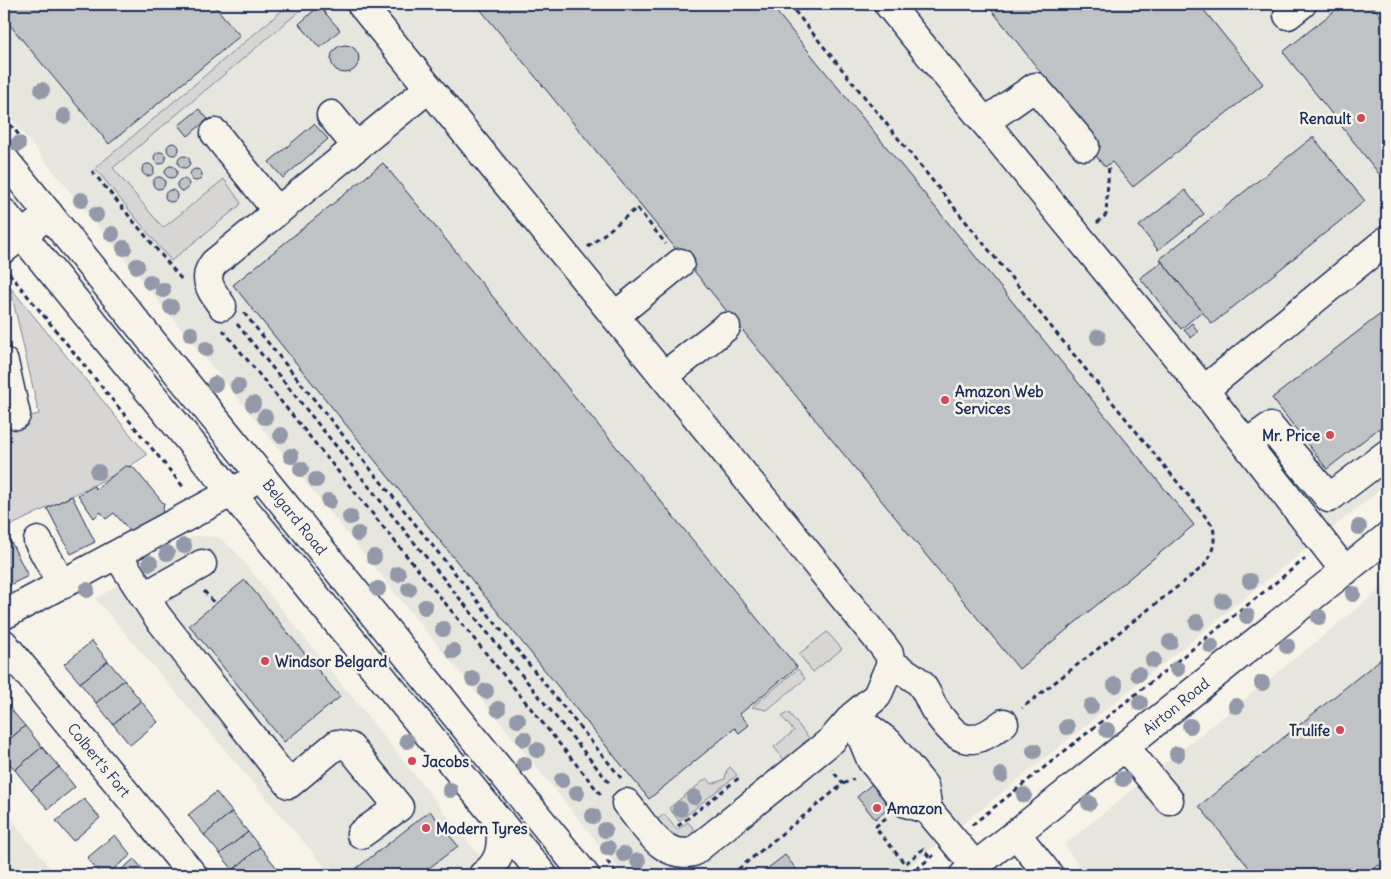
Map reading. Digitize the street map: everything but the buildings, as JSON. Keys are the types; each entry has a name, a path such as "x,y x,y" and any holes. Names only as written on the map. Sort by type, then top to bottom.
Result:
{"street":[{"path":"361,4 890,654 891,663 877,696 853,716 832,740 693,852 673,853 663,847 619,796"},
{"path":"888,4 1204,390 1346,571"},
{"path":"985,122 1035,87 1085,146"},
{"path":"226,312 210,289 207,275 209,269 429,88"},
{"path":"331,115 357,146"},
{"path":"215,133 278,211"},
{"name":"Belgard Road","path":"4,159 585,875"},
{"path":"4,213 13,242 232,493 543,875"},
{"path":"13,242 48,214"},
{"path":"1204,390 1387,240"},
{"path":"615,316 670,258"},
{"path":"664,376 726,327"},
{"path":"4,362 16,415"},
{"path":"1246,444 1270,427 1329,498 1387,454"},
{"path":"4,615 118,556 262,476"},
{"name":"Airton Road","path":"969,871 1387,537"},
{"path":"38,541 62,585"},
{"path":"118,556 157,616 289,784 337,744 350,747 399,807 362,834"},
{"path":"145,596 202,564"},
{"name":"Colbert's Fort","path":"4,644 193,875"},
{"path":"891,663 920,684 935,710 963,739 971,741 982,737 1004,723"},
{"path":"853,716 870,760 906,802 928,810 953,839 969,871"},
{"path":"1126,746 1169,800"},
{"path":"483,875 494,867 500,857 500,822"},
{"path":"1016,834 1049,875"}],"path":[{"path":"789,4 1213,526 1216,539 1214,552 1204,566 1004,723"},
{"path":"1079,237 1106,215 1109,164"},
{"path":"92,170 186,285"},
{"path":"581,247 590,246 637,208 667,245 670,258"},
{"path":"4,266 190,496"},
{"path":"226,312 619,796"},
{"path":"226,312 619,796"},
{"path":"226,312 619,796"},
{"path":"909,875 1306,557"},
{"path":"731,875 843,784 831,769 823,775"},
{"path":"672,819 678,826 740,777"}],"shaded area":[{"name":"Amazon Web Services","path":"4,4 1387,4 1387,484 899,875 624,875 4,110"},
{"path":"290,4 308,4 113,168 163,228 224,179 241,203 171,261 95,168"},
{"path":"10,287 147,455 122,471 4,529 4,423 39,414"},
{"path":"194,536 218,537 234,550 495,875 332,875 96,599"},
{"path":"1387,584 1387,875 1086,875 1064,845"},
{"path":"827,632 842,649 813,672 799,654"},
{"path":"798,669 805,679 767,710 752,707"},
{"path":"788,712 809,738 802,744 805,749 785,761 774,747 794,731 782,717"},
{"path":"730,767 737,775 679,821 669,808 707,778 712,784 725,779 727,770"},
{"path":"9,814 17,827 56,875 4,875 4,815"},
{"path":"664,814 677,830 688,822 698,834 691,840 676,841 654,823"}],"place":[{"name":"Renault","path":"1361,118"},
{"name":"Amazon Web Services","path":"945,400"},
{"name":"Mr. Price","path":"1330,435"},
{"name":"Windsor Belgard","path":"265,661"},
{"name":"Trulife","path":"1340,730"},
{"name":"Jacobs","path":"412,761"},
{"name":"Amazon","path":"877,808"},
{"name":"Modern Tyres","path":"426,828"}]}
